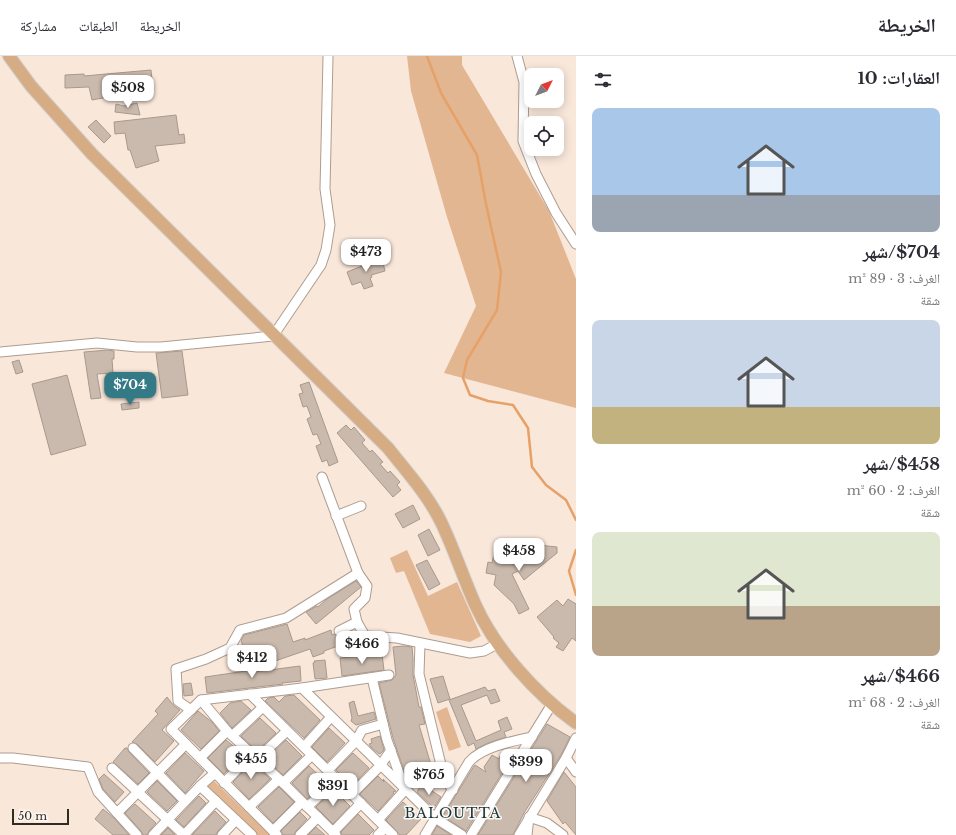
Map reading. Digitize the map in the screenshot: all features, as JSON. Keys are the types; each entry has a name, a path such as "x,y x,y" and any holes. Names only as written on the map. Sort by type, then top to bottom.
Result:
{"main road":[{"path":"9,56 31,86 92,154 232,292 273,336 388,448 421,489 440,521 475,605 497,644 516,667 552,704 576,723"}],"street":[{"path":"517,56 524,82 524,141 536,174 556,213 576,244"},
{"path":"0,352 97,343 137,347 161,347 273,336 321,265 326,250 330,225 325,189 328,57"},
{"path":"322,476 358,573 367,586 365,598 354,609 356,622 365,636 397,638 470,653 484,651 497,644"},
{"path":"336,516 361,506"},
{"path":"191,710 178,701 176,669 206,659 230,648 240,630 286,618 358,573"},
{"path":"338,631 356,622"},
{"path":"420,643 420,674 442,769 447,782 453,790"},
{"path":"337,780 304,805 275,833 171,729 201,700 302,688 389,675"},
{"path":"372,678 383,724 405,790"},
{"path":"302,688 380,766 435,818 462,835"},
{"path":"250,694 393,835"},
{"path":"201,700 230,733 334,833 361,803"},
{"path":"470,835 552,704"},
{"path":"200,758 263,706"},
{"path":"304,747 331,716"},
{"path":"328,770 356,741 362,730 383,724"},
{"path":"224,783 254,756 287,730"},
{"path":"425,835 473,757 506,742 532,737"},
{"path":"519,835 566,758 576,738"},
{"path":"117,813 139,793 186,744"},
{"path":"133,748 157,774 186,801"},
{"path":"352,794 380,766 391,750"},
{"path":"249,807 312,755"},
{"path":"0,758 13,758 88,767 98,792 137,835"},
{"path":"566,758 576,772"},
{"path":"112,768 184,835 216,801"},
{"path":"153,835 200,786 215,773"},
{"path":"200,786 252,835"},
{"path":"378,820 405,790"},
{"path":"300,835 318,817"},
{"path":"527,835 529,817"},
{"path":"529,817 547,823 562,835"},
{"path":"222,835 236,820"},
{"path":"378,835 386,828"}],"shaded area":[{"path":"407,56 462,56 462,65 549,211 576,279 576,408 444,373 476,306 447,217 411,91"},
{"path":"407,550 428,596 457,582 481,636 470,642 430,634 404,571 396,573 390,558"},
{"path":"447,707 461,747 449,751 436,712"},
{"path":"212,779 270,835 257,835 206,786"}],"building":[{"path":"151,70 152,79 113,83 115,92 112,92 113,96 92,100 89,87 65,88 65,75 84,74 84,76"},
{"path":"137,103 140,115 115,112 116,104 124,106"},
{"path":"176,115 179,135 184,134 185,143 155,146 159,161 136,168 130,150 128,150 125,133 115,134 114,122"},
{"path":"96,120 111,136 104,143 88,127"},
{"path":"382,259 385,271 371,275 372,277 370,278 373,286 364,289 361,282 352,285 347,272 362,266 361,264"},
{"path":"114,351 114,359 112,359 113,373 97,374 101,398 91,399 84,352"},
{"path":"182,351 188,395 162,398 156,353"},
{"path":"19,360 23,372 16,374 12,362"},
{"path":"67,375 86,445 51,455 32,384"},
{"path":"309,382 338,462 329,466 327,460 322,462 316,446 321,444 317,434 313,435 307,419 311,417 307,406 303,407 299,394 303,393 300,385"},
{"path":"139,402 139,408 122,410 121,404"},
{"path":"346,425 351,430 354,427 365,440 362,443 370,452 372,450 383,462 380,464 388,473 390,471 400,482 397,485 401,490 393,497 337,433"},
{"path":"413,505 420,519 403,528 395,514"},
{"path":"429,529 440,550 428,556 418,535"},
{"path":"529,544 557,547 557,553 524,580 518,571 512,574 529,609 519,614 514,604 494,585 496,575 486,573 488,562 492,563 495,549 502,551 500,561 520,566 521,555 528,556"},
{"path":"427,560 440,584 429,590 416,565"},
{"path":"356,581 361,587 316,624 306,612 317,606 318,607 327,599"},
{"path":"568,599 576,604 576,641 572,638 563,651 556,647 559,643 553,638 554,637 537,617 557,600 563,606"},
{"path":"287,624 293,642 305,638 305,640 331,630 332,635 334,634 338,637 351,632 354,643 339,648 338,646 313,657 310,649 252,669 241,641 244,635"},
{"path":"393,647 412,647 413,675 419,707 421,707 425,724 419,725 435,778 412,787 409,785 393,738 379,683 392,680 396,675"},
{"path":"382,654 384,670 342,676 340,658"},
{"path":"325,660 327,678 315,679 314,661"},
{"path":"300,666 301,681 207,693 205,677 253,670 254,672"},
{"path":"443,676 450,699 438,703 430,679"},
{"path":"191,683 193,695 184,696 183,684"},
{"path":"485,687 488,691 495,689 500,701 491,704 487,695 461,705 476,741 501,730 498,721 507,717 512,729 504,732 506,737 476,749 474,743 468,746 449,700"},
{"path":"294,695 320,720 304,738 265,701 268,698 274,697 279,702 285,696"},
{"path":"167,697 174,706 180,710 162,730 174,741 155,762 137,744 132,742 158,714 155,711"},
{"path":"241,701 251,710 232,728 220,713 230,703"},
{"path":"354,701 358,716 374,712 376,719 356,725 351,721 352,718 349,703"},
{"path":"198,711 212,722 219,731 201,749 181,730"},
{"path":"260,718 276,733 257,751 241,736"},
{"path":"547,724 570,737 561,755 524,813 513,835 478,835"},
{"path":"329,728 345,743 327,762 312,747"},
{"path":"380,736 384,750 379,754 369,744 372,743 371,739"},
{"path":"226,740 243,754 224,774 208,758"},
{"path":"286,740 302,756 283,775 266,759"},
{"path":"125,748 127,748 149,773 138,784 113,762"},
{"path":"185,753 204,771 185,793 166,773"},
{"path":"353,753 369,768 352,786 336,770"},
{"path":"492,755 499,759 500,756 509,762 466,831 443,816 474,766 475,765 486,772 484,767"},
{"path":"252,762 270,779 249,799 233,782"},
{"path":"309,766 326,782 307,799 292,783"},
{"path":"564,772 576,787 576,835 565,822 563,824 547,801"},
{"path":"104,774 124,792 115,802 103,789 99,779"},
{"path":"378,776 396,791 393,792 394,793 378,811 360,794"},
{"path":"157,781 177,801 167,811 147,792"},
{"path":"422,784 441,797 434,808 417,792"},
{"path":"279,787 294,802 273,823 258,807"},
{"path":"334,790 350,806 333,824 316,807"},
{"path":"199,796 206,803 184,827 176,820"},
{"path":"403,802 421,819 406,835 400,835 386,820"},
{"path":"135,804 156,823 147,835 143,835 125,813"},
{"path":"103,809 114,818 129,835 113,835 95,819"},
{"path":"215,811 226,822 216,835 192,835"},
{"path":"300,812 307,819 294,835 283,835 281,831"},
{"path":"358,814 374,830 369,835 342,835 341,832"},
{"path":"437,826 451,835 432,835"},
{"path":"316,827 325,835 308,835"},
{"path":"168,828 175,835 161,835"}],"waterway":[{"path":"427,56 441,93 477,155 501,272 497,310 467,360 463,378 470,395 488,401 513,405 528,428 532,467 546,485 566,500 576,520"},
{"path":"576,550 569,571 576,595"}],"district":[{"name":"BALOUTTA","path":"453,813"}]}
